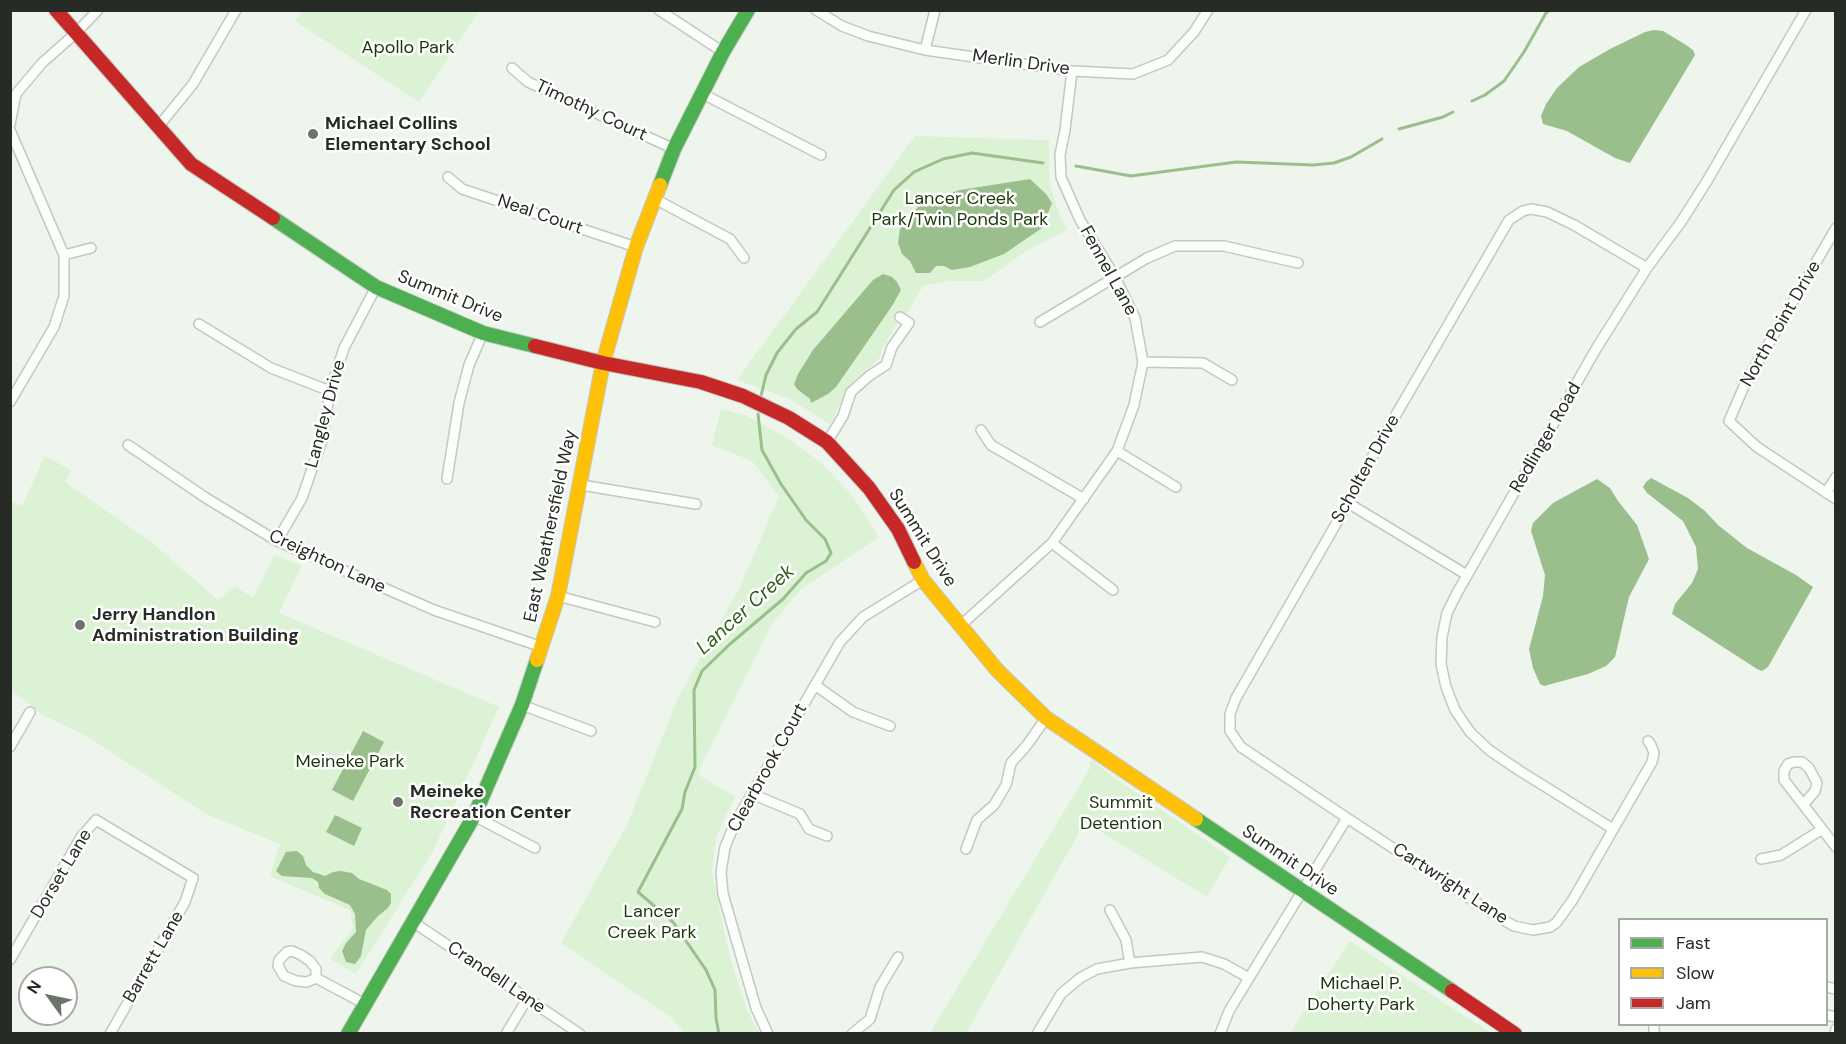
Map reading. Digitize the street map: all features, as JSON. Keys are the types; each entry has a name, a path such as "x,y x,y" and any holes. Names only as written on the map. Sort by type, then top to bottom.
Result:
{"street":[{"name":"Summit Drive","path":"56,10 191,164 376,287 483,333 603,363 701,382 743,396 789,418 827,442 869,488 898,529 923,580 996,670 1046,718 1515,1034"},
{"path":"10,124 16,94 42,63 98,10"},
{"path":"158,127 194,84 236,10"},
{"path":"659,10 723,52"},
{"name":"East Weathersfield Way","path":"348,1034 474,816 522,705 558,596 603,363 636,247 674,150 701,93 748,10"},
{"name":"Merlin Drive","path":"816,10 842,26 868,36 925,50 1072,71 1133,75 1168,60 1194,32 1208,10"},
{"path":"925,50 935,10"},
{"name":"Redlinger Road","path":"1613,829 1489,750 1470,732 1455,710 1446,687 1442,664 1442,637 1448,614 1467,575 1596,350 1647,267 1707,181 1806,10"},
{"name":"Timothy Court","path":"512,68 528,82 674,150"},
{"name":"Fennel Lane","path":"960,626 1052,543 1084,499 1117,451 1134,405 1143,362 1136,318 1115,277 1080,220 1061,177 1060,155 1072,71"},
{"path":"701,93 821,155"},
{"path":"10,130 64,255 64,296 54,327 10,402"},
{"name":"Neal Court","path":"448,177 462,189 636,247"},
{"path":"655,199 730,239 744,258"},
{"name":"Scholten Drive","path":"1347,818 1241,747 1230,731 1230,714 1236,698 1509,220 1531,209 1558,216 1647,267"},
{"name":"North Point Drive","path":"1826,493 1757,447 1729,421 1745,384 1836,228"},
{"path":"1040,322 1147,258 1175,246 1224,246 1298,262"},
{"path":"64,255 91,248"},
{"name":"Langley Drive","path":"277,542 302,498 322,440 330,391 344,348 376,287"},
{"path":"827,442 843,416 851,392 886,365 892,347 909,323 900,317"},
{"path":"200,324 271,368 330,391"},
{"path":"447,479 459,404 469,365 483,333"},
{"path":"1143,362 1203,363 1232,380"},
{"path":"981,430 992,445 1084,499"},
{"name":"Creighton Lane","path":"128,445 206,498 277,542 434,610 542,647"},
{"path":"1117,451 1176,487"},
{"path":"1836,477 1826,493 1836,499"},
{"path":"581,485 696,504"},
{"path":"1348,503 1467,575"},
{"path":"1052,543 1113,590"},
{"name":"Clearbrook Court","path":"768,1034 756,1008 723,894 721,872 725,847 735,823 840,642 864,617 923,580"},
{"path":"558,596 655,622"},
{"path":"815,685 853,712 890,726"},
{"path":"522,705 591,731"},
{"path":"12,742 30,712"},
{"path":"966,849 977,820 994,805 1006,785 1011,763 1046,718"},
{"name":"Cartwright Lane","path":"1347,818 1514,926 1533,930 1550,927 1563,916 1652,762 1654,753 1648,741"},
{"path":"1804,804 1815,791 1817,783 1809,768 1802,762 1794,762 1788,764 1784,771 1784,780 1836,847"},
{"path":"752,794 800,814 809,829 827,836"},
{"path":"474,816 535,848"},
{"path":"1220,1034 1229,1011 1347,818"},
{"name":"Dorset Lane","path":"10,960 81,837 96,820 193,879"},
{"path":"1761,859 1781,855 1821,830"},
{"name":"Barrett Lane","path":"110,1034 185,902 193,879"},
{"path":"1110,910 1126,940 1130,963"},
{"name":"Crandell Lane","path":"413,922 579,1034"},
{"path":"852,1034 870,1019 880,987 898,957"},
{"path":"1037,1034 1057,999 1071,984 1097,969 1130,963 1202,957 1224,964 1249,978"},
{"path":"316,978 365,1004"},
{"path":"506,1034 527,999"}],"green space":[{"name":"Apollo Park","path":"302,10 479,11 419,102 295,21"},
{"name":"Lancer Creek Park/Twin Ponds Park","path":"915,136 1049,140 1050,185 1060,217 1067,230 1029,249 984,281 949,281 923,286 907,313 895,327 879,359 847,389 831,423 790,399 737,380"},
{"name":"Lancer Creek Park","path":"721,409 745,415 766,426 792,441 821,463 852,495 879,537 801,589 771,625 697,774 735,797 716,837 712,871 735,974 747,1010 759,1033 684,1033 672,1018 561,943 627,825 679,696 740,587 779,496 752,461 712,445"},
{"name":"Meineke Park","path":"45,456 71,470 65,482 151,542 218,600 235,586 253,598 274,555 302,565 279,613 499,707 433,851 356,974 330,959 353,928 350,910 270,876 280,844 206,814 85,735 43,715 11,690 10,501 22,506"},
{"name":"Summit Detention","path":"1091,759 1230,857 1207,897 1085,822 966,1033 930,1033 1089,770"},
{"name":"Michael P. Doherty Park","path":"1350,941 1446,1004 1491,1033 1290,1033"}],"shaded area":[{"path":"1654,30 1663,31 1686,45 1693,50 1695,55 1630,163 1615,158 1567,131 1543,124 1541,116 1546,104 1557,88 1579,67 1610,49"},
{"path":"1030,179 1052,203 1042,228 1004,254 970,267 952,270 944,266 936,266 930,273 916,273 910,261 902,254 898,243 900,229 918,207 960,190"},
{"path":"883,274 892,277 901,290 836,387 811,403 810,399 794,384 798,374 813,350 873,280"},
{"path":"1651,478 1688,498 1747,548 1813,587 1768,667 1762,671 1672,614 1675,604 1692,583 1698,569 1696,547 1683,521 1647,493 1643,487"},
{"path":"1597,479 1610,488 1637,525 1649,559 1629,597 1615,657 1606,666 1588,674 1544,686 1540,684 1533,668 1529,649 1543,596 1545,575 1531,531 1533,523 1553,503"},
{"path":"363,731 384,742 353,801 332,790"},
{"path":"335,815 362,828 354,846 326,832"},
{"path":"297,851 313,872 325,876 341,871 352,873 359,879 387,890 391,894 391,903 388,908 366,930 361,956 355,964 346,962 342,951 356,932 355,914 350,905 325,894 319,888 318,882 312,878 282,876 276,871 286,852"}],"waterway":[{"path":"1472,101 1485,95 1504,81 1550,10"},
{"path":"1399,129 1453,112"},
{"path":"1076,166 1131,176 1236,162 1313,165 1334,163 1351,157 1382,139"},
{"name":"Lancer Creek","path":"761,396 766,375 777,353 796,329 817,312 894,190 914,172 943,159 972,153 1043,163"},
{"name":"Lancer Creek","path":"719,1034 715,990 706,970 673,922 638,892 682,809 685,792 695,767 694,690 702,671 783,599 806,573 826,561 831,553 825,539 806,520 781,484 762,450 758,414"}],"traffic: fast":[{"path":"660,185 674,149 723,52 748,10"},
{"path":"273,218 376,287 483,333 535,346"},
{"path":"348,1034 474,816 522,705 537,660"},
{"path":"1196,819 1452,991"}],"traffic: slow":[{"path":"537,660 558,596 603,363 636,247 660,185"},
{"path":"914,562 923,580 997,670 1046,718 1196,819"}],"traffic: jam":[{"path":"56,10 191,164 273,218"},
{"path":"535,346 603,363 701,382 743,396 789,418 827,442 869,488 898,529 914,562"},
{"path":"1452,991 1515,1034"}],"place":[{"name":"Michael Collins Elementary School","path":"313,134"},
{"name":"Jerry Handlon Administration Building","path":"80,625"},
{"name":"Meineke Recreation Center","path":"398,802"}]}
